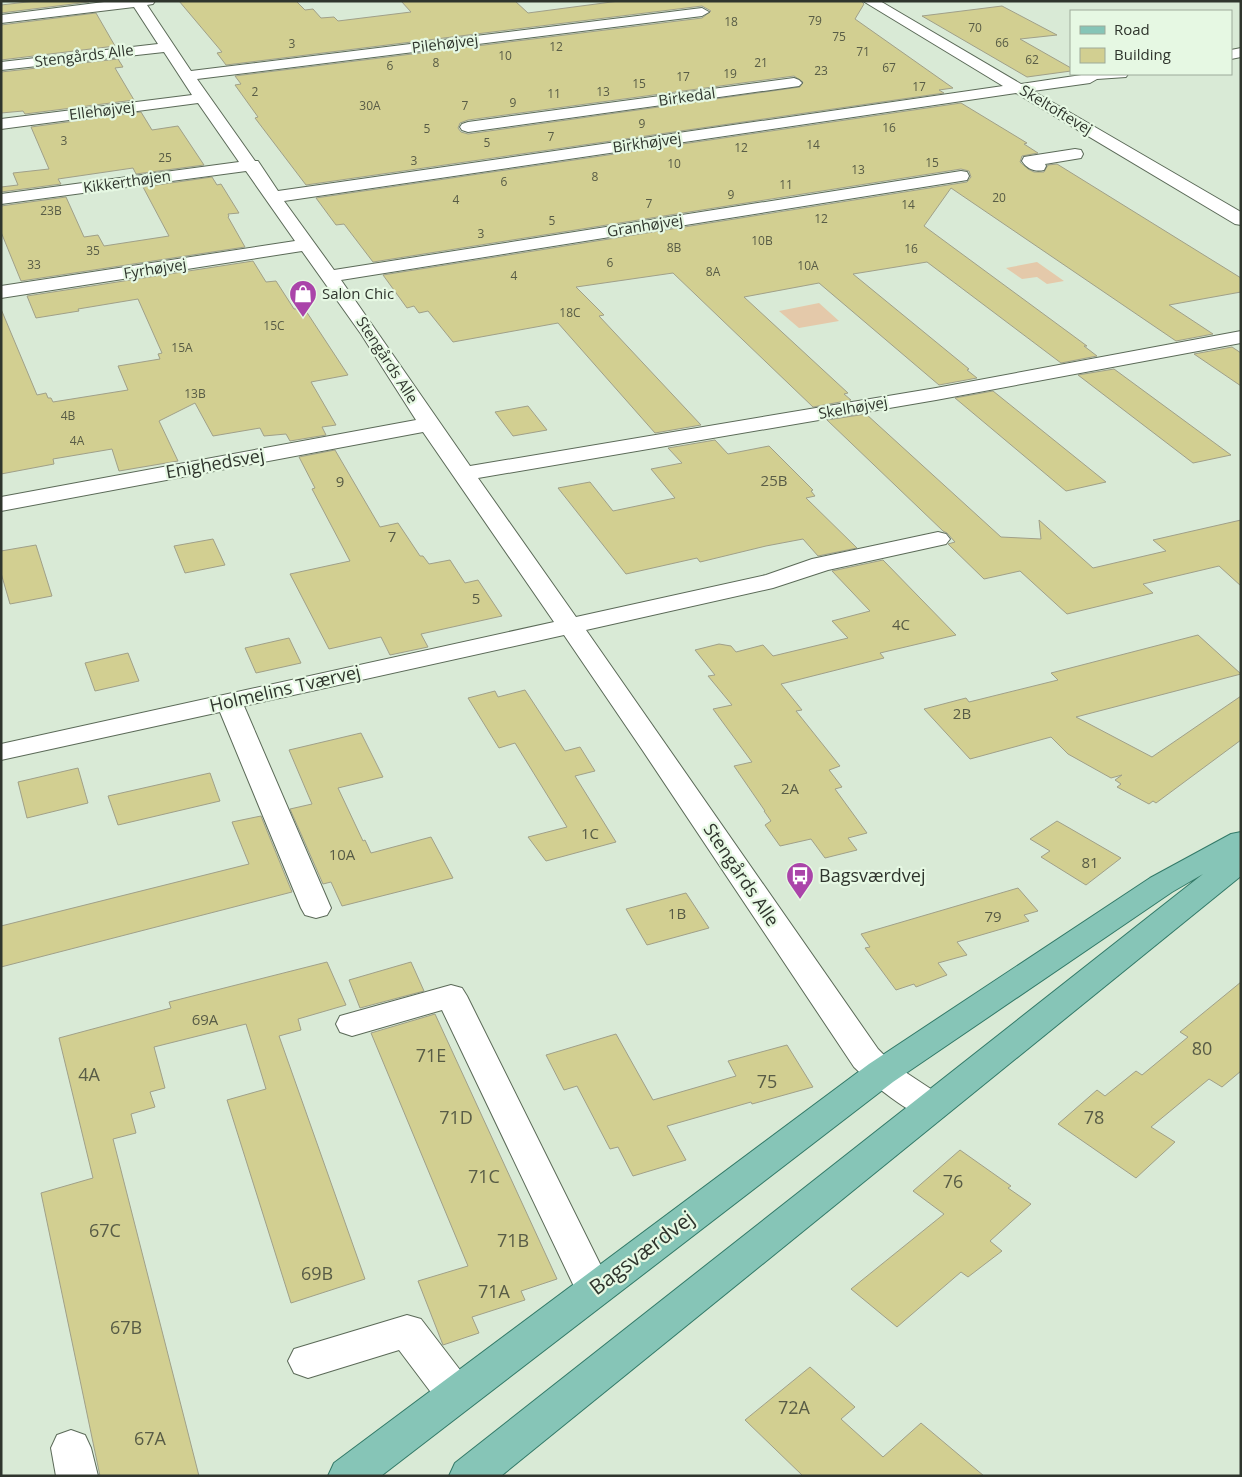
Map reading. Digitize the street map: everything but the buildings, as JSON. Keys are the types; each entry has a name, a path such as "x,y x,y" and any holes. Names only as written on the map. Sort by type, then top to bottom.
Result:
{"main road":[{"name":"Bagsværdvej","path":"349,1476 881,1073 1138,900 1241,841"},
{"path":"470,1476 1241,860"}],"street":[{"name":"Skeltoftevej","path":"870,1 1241,220"},
{"name":"Stengårds Alle","path":"1,19 141,2 167,47 202,98 275,197 370,332 429,424 866,1058 881,1073 931,1106"},
{"name":"Pilehøjvej","path":"188,76 702,12"},
{"name":"Stengårds Alle","path":"1,66 167,47"},
{"name":"Birkhøjvej","path":"275,197 1113,75"},
{"name":"Birkedal","path":"468,127 794,83"},
{"name":"Ellehøjvej","path":"1,124 202,98"},
{"path":"579,112 592,124"},
{"path":"606,135 619,147"},
{"path":"1030,160 1075,154"},
{"name":"Kikkerthøjen","path":"1,199 252,165"},
{"name":"Granhøjvej","path":"329,276 961,176"},
{"name":"Fyrhøjvej","path":"1,292 308,245"},
{"name":"Skelhøjvej","path":"464,474 926,396 1241,337"},
{"name":"Enighedsvej","path":"1,504 429,424"},
{"path":"569,625 774,581 821,564 938,539"},
{"name":"Holmelins Tværvej","path":"1,752 569,625"},
{"path":"229,702 316,908"},
{"path":"352,1024 451,996 594,1290"},
{"path":"308,1361 407,1331 456,1395"}],"shaded area":[{"path":"1037,262 1064,281 1047,284 1037,277 1022,279 1006,268"},
{"path":"819,303 839,321 799,328 779,311"}],"place":[{"name":"Salon Chic","path":"303,318"},
{"name":"Bagsværdvej","path":"800,900"}]}
